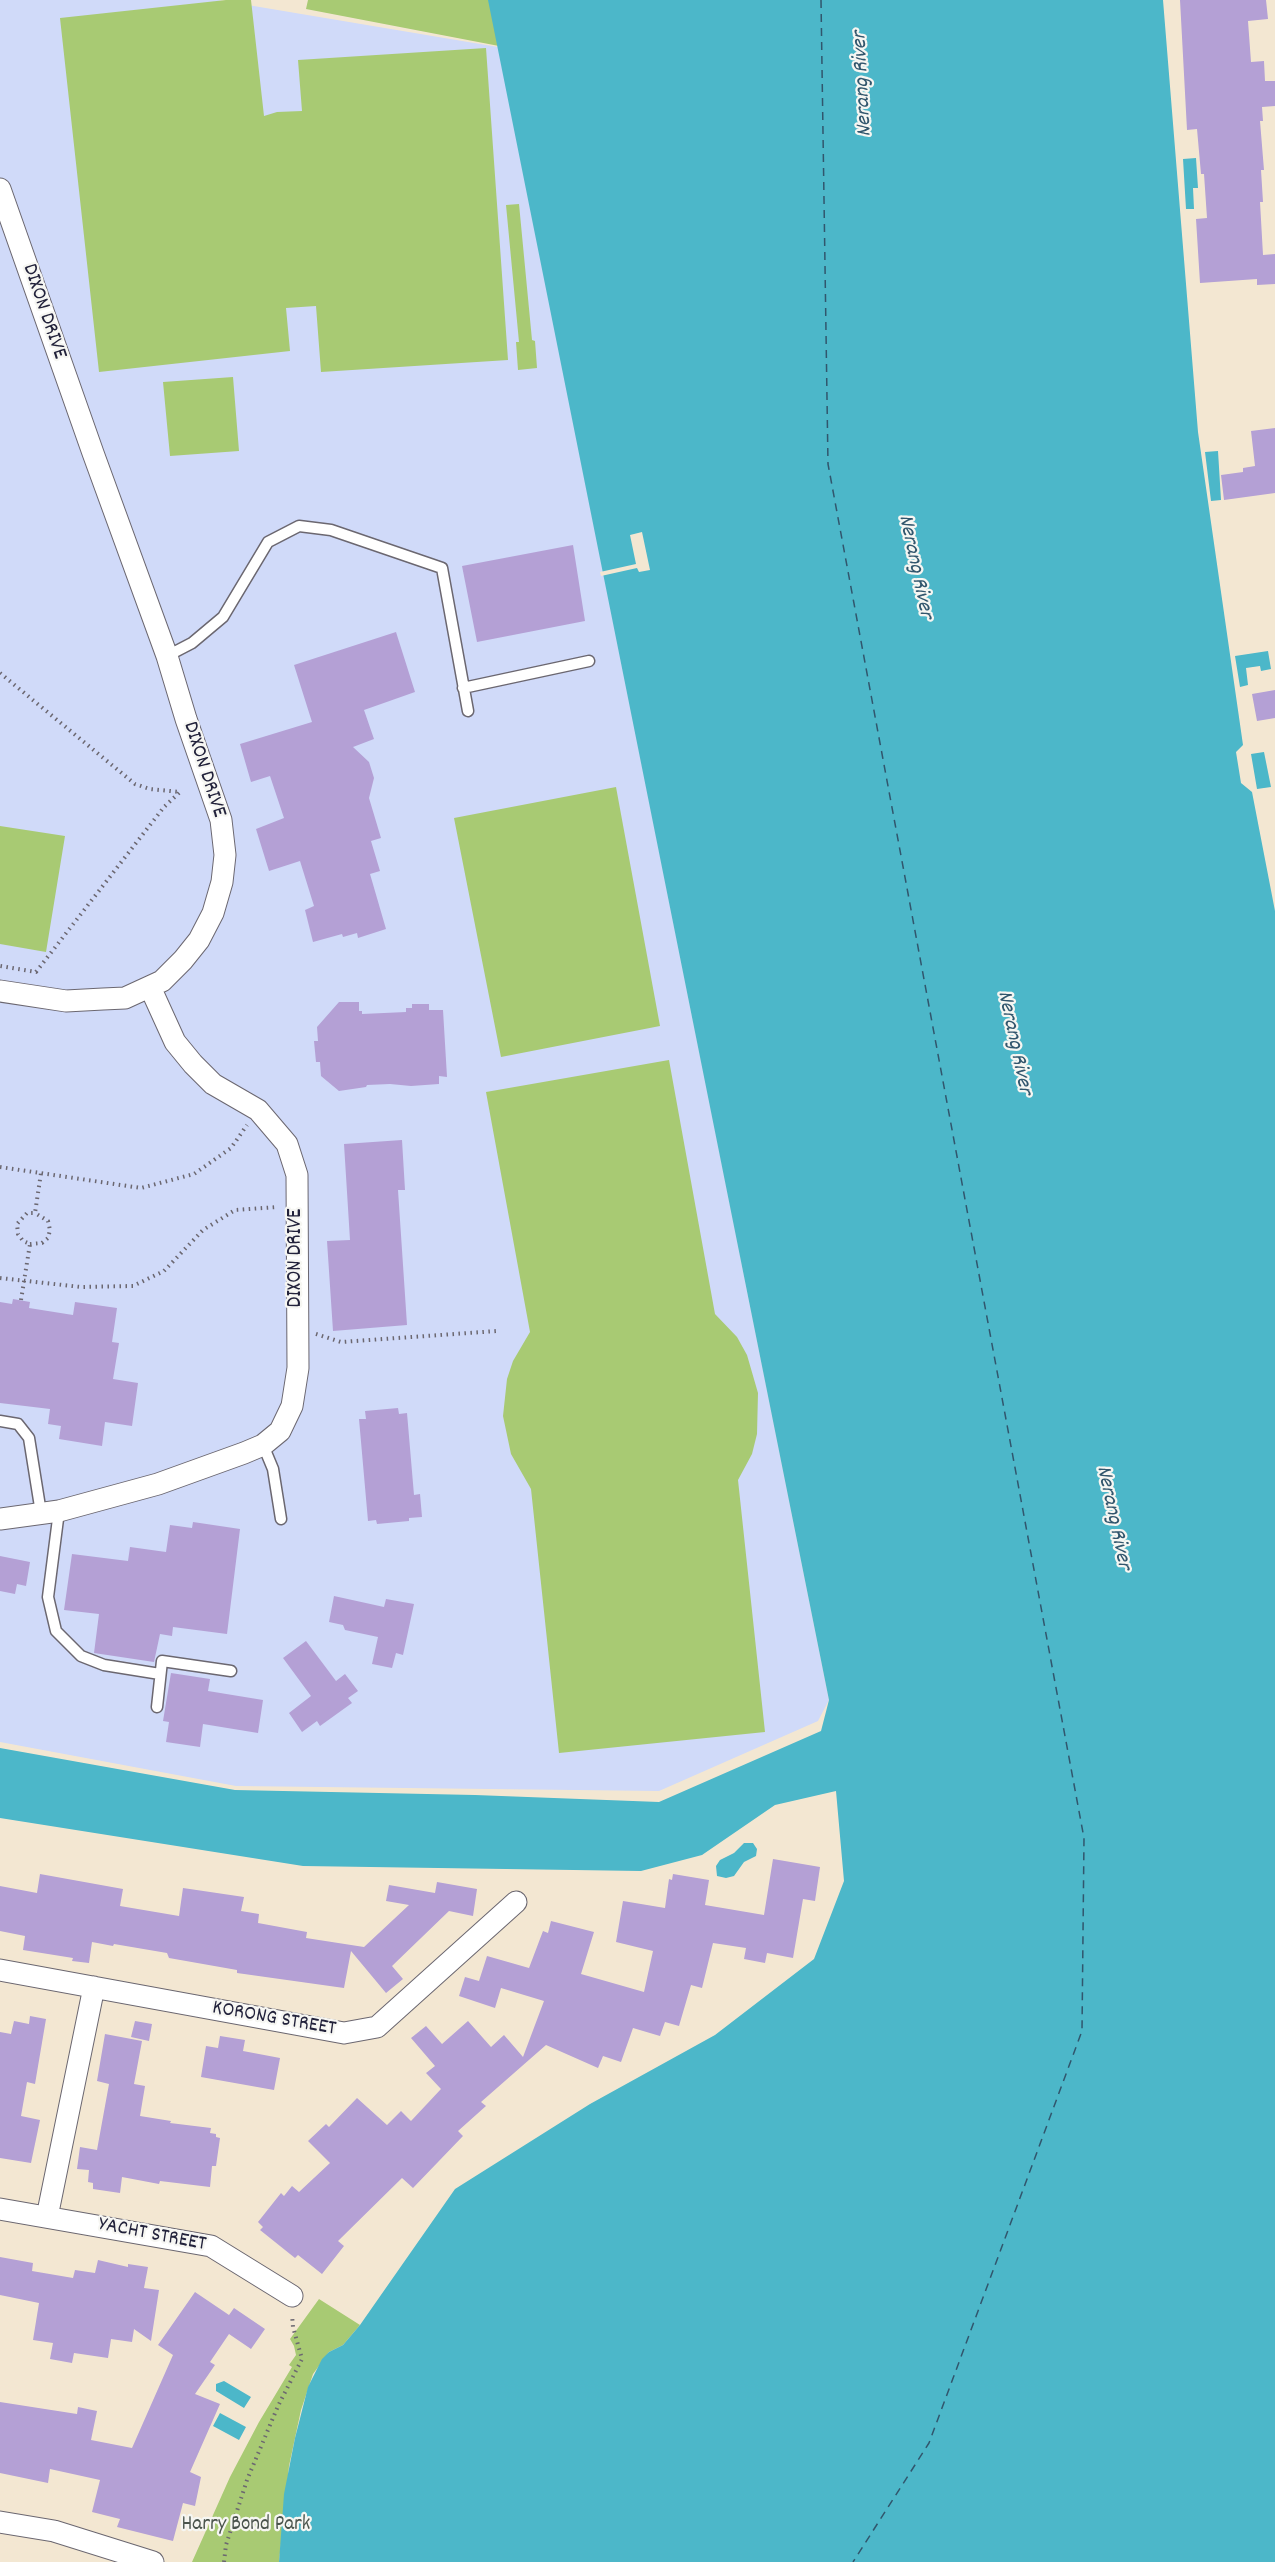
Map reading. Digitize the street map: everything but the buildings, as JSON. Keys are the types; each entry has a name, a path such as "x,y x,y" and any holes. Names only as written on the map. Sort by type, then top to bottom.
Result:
{"street":[{"name":"DIXON DRIVE","path":"0,189 167,656 221,820 225,855 222,882 213,912 199,939 183,960 162,981 150,987 175,1042 193,1064 213,1084 258,1110 287,1144 297,1175 298,1368 292,1407 280,1431 263,1445 158,1484 50,1512 0,1519"},
{"path":"0,991 66,1002 125,998 150,987"},
{"name":"KORONG STREET","path":"0,1970 344,2033 377,2027 516,1902"},
{"path":"47,2217 94,1987"},
{"name":"YACHT STREET","path":"0,2209 212,2246 292,2296"},
{"path":"0,2522 54,2531 153,2562"}],"lane":[{"path":"167,656 192,643 222,617 268,542 299,526 331,530 442,568 468,711"},
{"path":"463,688 589,661"},
{"path":"0,1421 18,1425 29,1438 50,1512 48,1596 56,1631 81,1656 104,1665 160,1674"},
{"path":"263,1445 273,1470 281,1519"},
{"path":"157,1707 162,1661 231,1671"}],"path":[{"path":"0,673 135,784 150,789 180,792 164,807 36,972 0,966"},
{"path":"0,1167 141,1188 194,1174 231,1148 258,1110"},
{"path":"35,1213 41,1173"},
{"path":"0,1278 81,1287 133,1286 164,1271 203,1230 235,1210 297,1207"},
{"path":"27,1213 35,1213 48,1221 50,1230 48,1238 42,1243 30,1244 23,1241 18,1234 17,1224 27,1213"},
{"path":"21,1300 30,1244"},
{"path":"297,1332 309,1332 341,1342 497,1331"},
{"path":"224,2562 226,2545 247,2480 278,2406 302,2359 293,2326 292,2296"}],"shaded area":[{"path":"0,0 218,0 498,47 829,1700 818,1721 659,1791 236,1786 0,1742"}],"green space":[{"path":"226,0 251,0 264,116 277,112 302,111 298,60 486,48 508,360 321,372 316,306 286,308 290,351 99,372 60,18"},
{"path":"308,0 489,0 499,46 306,9"},
{"path":"519,204 532,340 535,341 537,368 518,370 516,342 519,342 506,205"},
{"path":"233,377 239,451 170,456 163,382"},
{"path":"616,787 660,1026 501,1057 454,818"},
{"path":"0,826 65,836 46,952 0,944"},
{"path":"669,1060 715,1314 737,1337 747,1355 758,1393 757,1434 752,1454 738,1480 765,1732 559,1753 531,1489 511,1454 503,1416 507,1379 513,1361 530,1332 486,1092"},
{"name":"Harry Bond Park","path":"319,2299 360,2325 343,2345 329,2352 313,2374 301,2410 289,2466 279,2562 192,2562 230,2477 292,2367 289,2365 296,2355 290,2339"}],"water":[{"name":"Nerang River","path":"488,0 1163,0 1198,432 1243,745 1236,752 1241,783 1252,792 1275,911 1275,2562 279,2562 284,2494 295,2438 308,2387 322,2359 329,2352 343,2345 360,2325 455,2189 590,2104 715,2035 814,1959 844,1881 836,1791 775,1805 702,1855 641,1871 303,1866 0,1818 0,1748 235,1790 659,1802 821,1731 829,1700"},
{"path":"1196,158 1198,188 1193,188 1194,209 1186,209 1183,159"},
{"path":"1218,451 1221,500 1211,501 1205,452"},
{"path":"1268,651 1271,669 1261,671 1260,666 1246,668 1248,685 1240,687 1235,656"},
{"path":"1264,752 1271,787 1257,789 1251,754"},
{"path":"744,1843 753,1843 757,1849 756,1856 744,1862 734,1876 726,1878 717,1876 716,1866 720,1860 734,1853"},
{"path":"224,2381 251,2397 244,2408 216,2391 216,2384"},
{"path":"220,2413 246,2427 239,2440 213,2426"}],"pier":[{"path":"642,532 650,570 639,572 637,568 601,576 600,572 636,564 630,535"}],"ferry route":[{"path":"821,0 828,464 1084,1838 1082,2031 929,2443 853,2562"}]}
